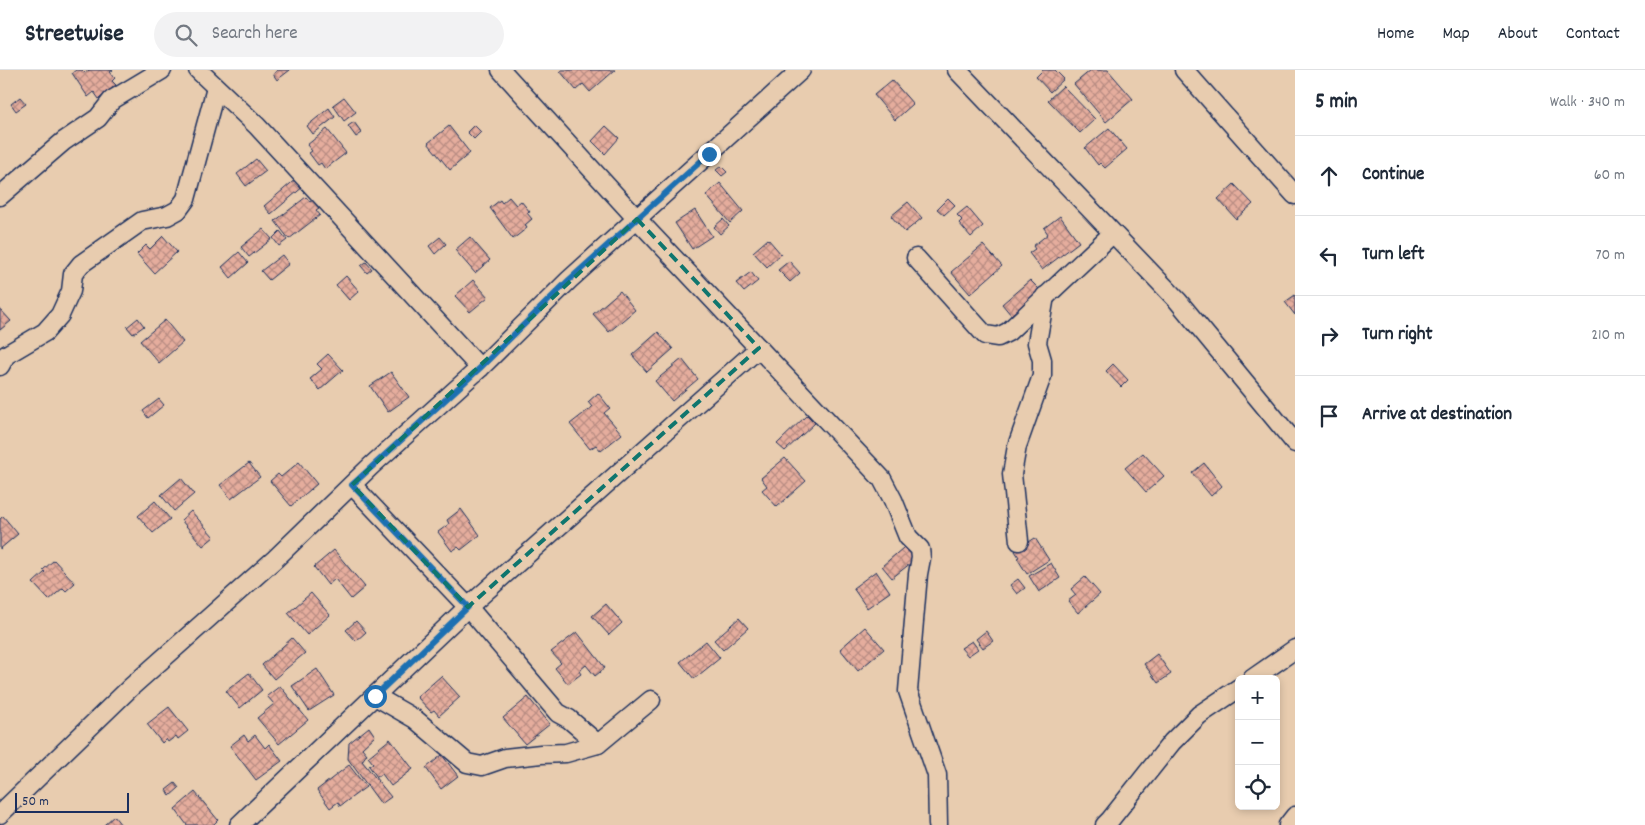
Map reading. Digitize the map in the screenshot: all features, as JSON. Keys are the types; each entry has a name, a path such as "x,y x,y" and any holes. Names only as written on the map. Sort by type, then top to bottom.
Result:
{"street":[{"path":"0,196 64,141 98,118 112,100 162,70"},
{"path":"198,70 257,126 480,368"},
{"path":"501,70 637,219 882,479 908,537 920,549 922,558 918,574 908,691 937,775 938,825"},
{"path":"0,814 130,688 275,559 352,485 480,368 569,280 801,70"},
{"path":"957,70 1178,302 1295,442"},
{"path":"1184,70 1293,189"},
{"path":"0,366 6,355 45,332 60,315 71,291 73,274 81,264 142,221 167,216 178,210 186,198 216,88"},
{"path":"916,258 985,335 998,337 1008,332 1112,234"},
{"path":"1019,542 1012,474 1017,446 1042,376 1042,360 1037,343 1045,296"},
{"path":"239,825 468,607 759,348"},
{"path":"352,485 468,607 558,713 569,719 598,744"},
{"path":"1258,675 1295,649"},
{"path":"1104,825 1172,742 1199,715 1235,691"},
{"path":"375,696 415,719 467,763 482,766 505,758 566,753 598,744 650,700"},
{"path":"1288,825 1295,816"}],"highlighted area":[{"path":"637,219 759,348 468,607 352,485"}],"building":[{"path":"76,70 82,70 85,73 89,70 113,70 110,72 115,78 112,81 116,85 99,99 94,92 88,97 72,73"},
{"path":"278,70 290,70 277,80 273,74"},
{"path":"615,70 590,92 583,84 576,90 560,71"},
{"path":"1043,70 1055,70 1064,79 1050,92 1036,77"},
{"path":"1091,70 1108,70 1133,99 1106,122 1074,84"},
{"path":"892,80 913,104 895,120 874,95"},
{"path":"1063,86 1095,119 1080,133 1048,100"},
{"path":"20,97 26,104 16,111 11,104"},
{"path":"344,97 356,112 344,121 333,105"},
{"path":"329,108 335,117 313,134 307,126"},
{"path":"354,122 362,133 356,137 348,126"},
{"path":"474,125 481,132 474,139 467,132"},
{"path":"449,126 470,153 450,170 428,143"},
{"path":"606,126 619,138 605,154 592,141"},
{"path":"1109,128 1127,149 1105,168 1100,163 1098,165 1085,148"},
{"path":"327,129 346,153 325,169 321,163 318,165 309,153 312,151 307,145"},
{"path":"256,159 266,171 246,186 237,174"},
{"path":"721,166 727,172 722,176 716,170"},
{"path":"297,178 304,186 271,214 264,206"},
{"path":"720,183 743,211 730,223 706,195"},
{"path":"1234,184 1253,204 1236,219 1218,199"},
{"path":"306,197 310,202 313,200 319,208 316,210 320,215 289,239 275,221"},
{"path":"509,197 516,205 521,201 530,212 527,213 532,219 525,225 527,228 513,239 490,208 500,200 502,203"},
{"path":"948,198 955,205 944,215 937,209"},
{"path":"908,202 922,218 905,232 891,216"},
{"path":"967,207 983,226 971,237 959,223 962,220 957,215"},
{"path":"695,210 712,236 692,249 675,223"},
{"path":"1060,216 1079,242 1042,270 1029,253 1035,249 1033,246 1048,234 1044,228"},
{"path":"723,219 729,226 720,234 714,227"},
{"path":"263,229 272,239 249,257 241,247"},
{"path":"280,231 287,240 279,246 273,238"},
{"path":"163,236 177,252 154,273 137,254 146,245 150,249"},
{"path":"440,237 446,244 435,254 429,246"},
{"path":"470,237 490,260 475,273 455,250"},
{"path":"768,239 781,254 767,267 753,252"},
{"path":"983,245 1002,266 970,294 951,272"},
{"path":"239,252 248,263 231,278 222,267"},
{"path":"282,255 289,264 269,280 261,271"},
{"path":"789,261 800,273 790,282 778,270"},
{"path":"366,262 372,269 367,273 361,266"},
{"path":"751,272 758,281 744,292 736,283"},
{"path":"346,276 359,291 349,300 336,285"},
{"path":"473,280 488,297 470,312 455,296"},
{"path":"1030,280 1040,290 1011,315 1002,304"},
{"path":"620,291 635,310 609,332 593,314"},
{"path":"1295,295 1295,315 1285,302"},
{"path":"0,309 11,321 0,330"},
{"path":"138,318 144,326 133,334 127,327"},
{"path":"165,320 183,342 159,363 140,341"},
{"path":"658,332 673,349 647,372 632,355"},
{"path":"328,354 343,370 320,390 310,379 322,369 317,364"},
{"path":"682,359 698,379 672,401 655,381"},
{"path":"1113,364 1128,380 1121,387 1106,371"},
{"path":"391,372 409,397 388,412 370,386"},
{"path":"598,393 610,408 604,413 622,434 601,451 596,445 590,449 570,424 592,407 588,402"},
{"path":"159,399 164,405 148,418 143,411"},
{"path":"807,415 815,423 785,451 777,444"},
{"path":"1143,453 1164,476 1146,492 1125,468"},
{"path":"785,458 806,481 777,507 762,490 767,486 761,478"},
{"path":"299,462 317,484 291,506 270,481 278,474 281,477"},
{"path":"249,463 260,477 231,499 220,485"},
{"path":"1204,463 1222,486 1211,496 1192,473"},
{"path":"181,478 194,494 174,511 161,495"},
{"path":"155,501 170,519 153,533 138,516"},
{"path":"461,509 480,535 461,550 458,547 452,551 438,532 449,524 447,520"},
{"path":"191,511 214,537 203,546 181,520"},
{"path":"3,516 18,534 0,549 0,519"},
{"path":"1035,538 1049,560 1027,574 1015,551"},
{"path":"910,542 921,555 892,578 882,566"},
{"path":"334,550 365,587 351,599 335,579 328,585 314,567"},
{"path":"54,560 75,583 66,591 63,588 49,600 33,583"},
{"path":"1051,563 1060,578 1039,592 1029,576"},
{"path":"876,571 890,592 867,608 853,588"},
{"path":"1085,577 1100,594 1078,613 1068,601 1076,595 1071,589"},
{"path":"1018,579 1025,588 1017,594 1010,585"},
{"path":"311,593 330,615 307,635 288,613"},
{"path":"606,604 622,623 609,635 592,616"},
{"path":"739,618 748,628 723,650 714,640"},
{"path":"356,621 366,632 356,641 346,630"},
{"path":"865,627 884,649 858,671 840,649"},
{"path":"986,631 993,641 983,648 976,639"},
{"path":"577,632 605,668 595,676 586,665 579,671 581,674 568,684 555,668 561,663 551,652"},
{"path":"292,638 305,653 274,679 262,665"},
{"path":"706,641 720,658 694,679 680,662"},
{"path":"972,641 978,649 968,656 961,648"},
{"path":"1157,654 1171,674 1158,683 1144,664"},
{"path":"317,669 334,695 309,711 292,686"},
{"path":"249,673 262,690 240,708 226,691"},
{"path":"441,676 460,697 439,716 434,710 431,712 417,697"},
{"path":"280,686 308,720 279,744 257,718 274,704 267,696"},
{"path":"528,697 550,724 525,744 503,718"},
{"path":"169,707 188,731 178,739 176,736 168,742 166,739 162,743 147,724"},
{"path":"369,727 375,736 362,748 367,754 362,761 391,797 381,804 348,759 349,743"},
{"path":"244,735 248,741 255,735 265,748 269,744 282,761 256,780 230,746"},
{"path":"390,739 413,769 391,786 382,774 377,777 369,766 373,763 368,757"},
{"path":"442,755 458,776 441,789 426,768"},
{"path":"349,765 366,787 340,806 338,802 330,808 317,790"},
{"path":"175,783 179,788 170,796 166,790"},
{"path":"195,792 218,820 213,825 187,825 175,809"},
{"path":"114,816 121,825 104,825"}],"route":[{"path":"375,696 468,607 352,485 480,368 569,280 709,154"}]}
